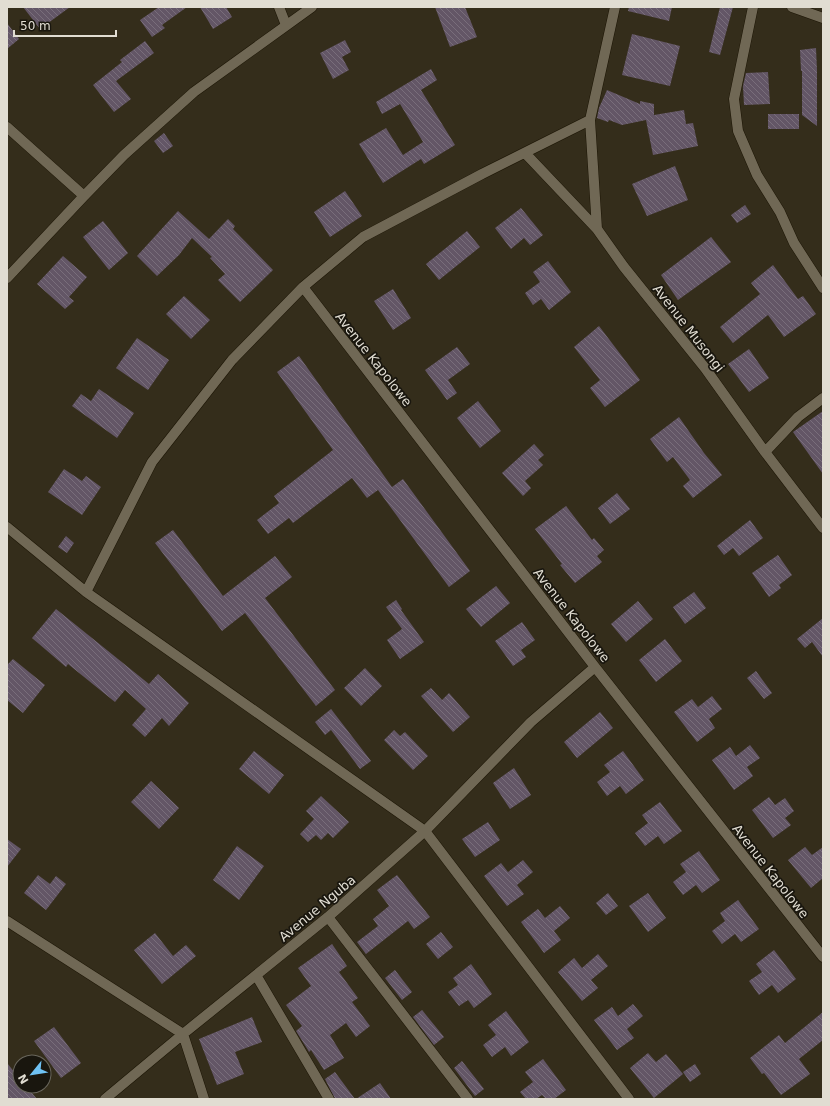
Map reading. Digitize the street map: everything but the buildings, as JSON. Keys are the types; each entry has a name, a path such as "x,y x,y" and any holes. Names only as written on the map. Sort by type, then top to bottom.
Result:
{"street":[{"path":"279,7 286,25"},
{"path":"7,278 124,155 194,92 312,7"},
{"path":"597,229 590,120 615,7"},
{"path":"753,7 734,99 738,131 757,175 780,212 794,243 823,288"},
{"path":"792,7 823,18"},
{"path":"86,592 152,462 232,360 303,288 363,237 482,174 590,120"},
{"path":"7,127 84,196"},
{"name":"Avenue Musongi","path":"526,153 597,229 624,267 705,368 765,452 823,528"},
{"name":"Avenue Kapolowe","path":"303,288 596,667 823,957"},
{"path":"765,452 798,417 823,398"},
{"path":"7,527 86,592 425,831 629,1099"},
{"name":"Avenue Nguba","path":"105,1099 182,1034 328,917 425,831 531,722 596,667"},
{"path":"328,917 468,1099"},
{"path":"7,921 182,1034 204,1099"},
{"path":"256,975 329,1099"}]}
